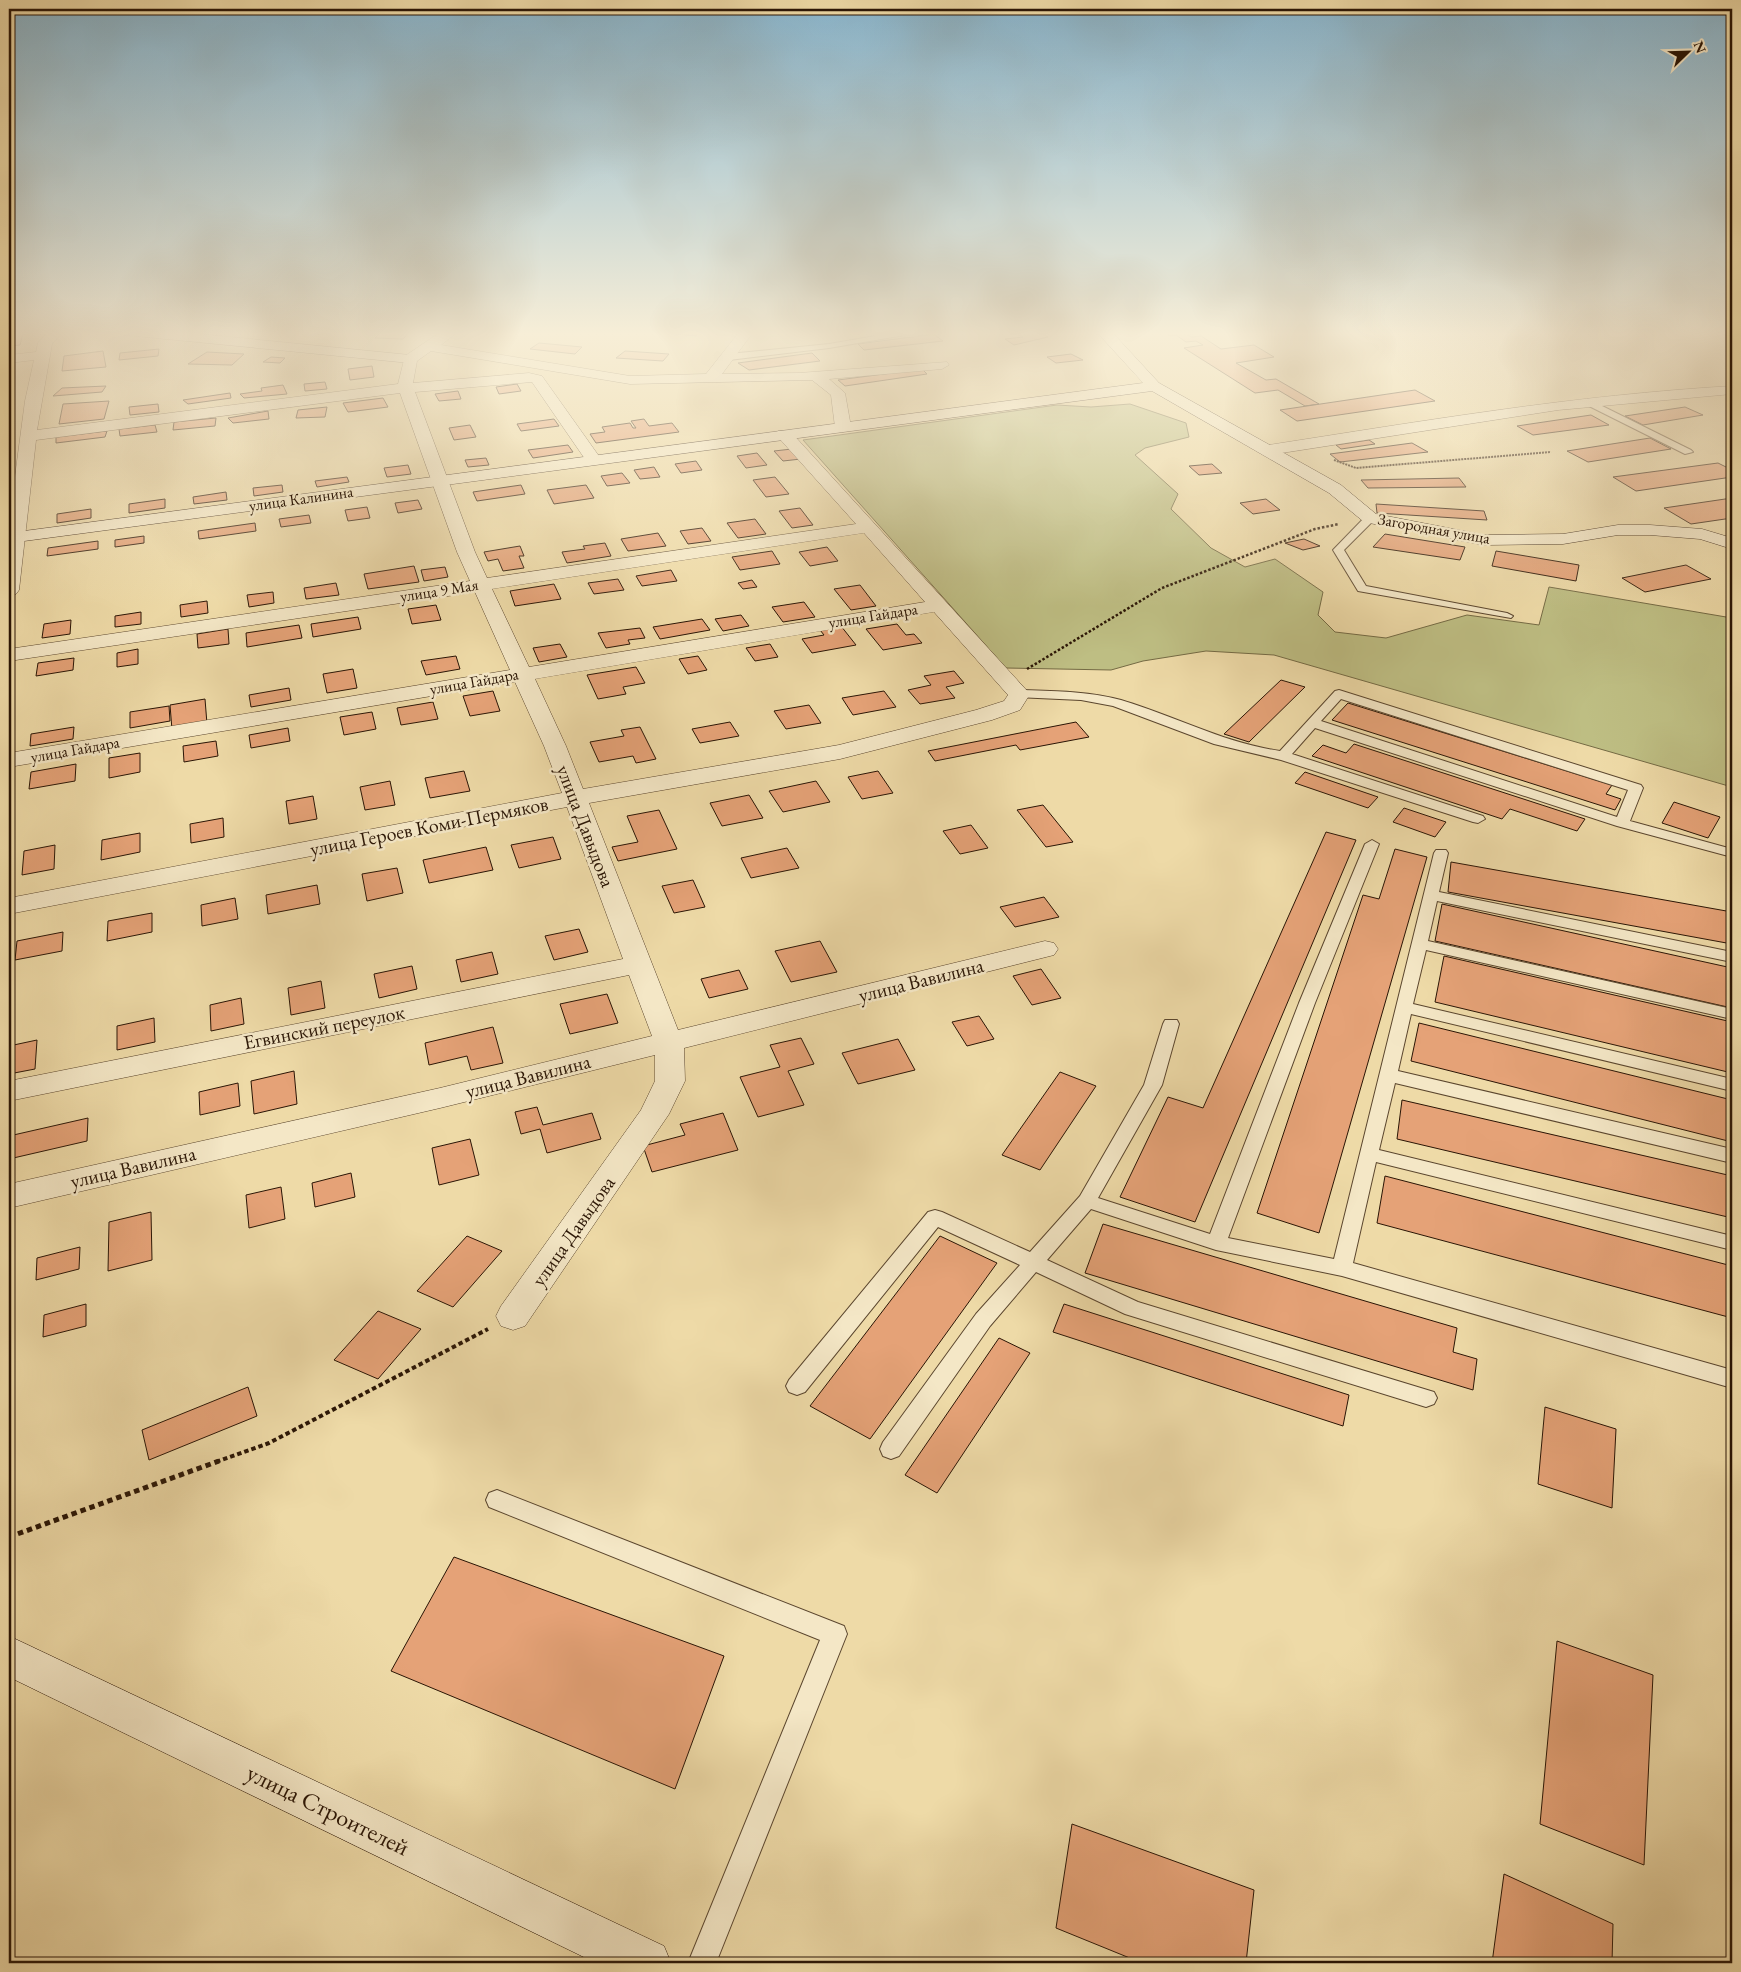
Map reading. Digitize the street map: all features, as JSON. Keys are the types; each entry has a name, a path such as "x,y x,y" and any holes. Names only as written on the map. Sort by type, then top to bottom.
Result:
{"street":[{"path":"9,590 12,538 30,423"},
{"path":"28,436 130,423"},
{"name":"улица Давыдова","path":"418,423 466,552 555,746 668,1042 670,1081 654,1114 513,1316"},
{"path":"568,423 594,459"},
{"name":"улица Калинина","path":"12,538 866,423"},
{"name":"Загородная улица","path":"1221,423 1334,490 1370,518 1484,540 1563,539 1618,530 1650,530 1702,534 1732,544"},
{"path":"1269,450 1448,423"},
{"path":"784,434 870,527 1013,688"},
{"name":"улица 9 Мая","path":"9,655 870,527"},
{"name":"улица Гайдара","path":"9,760 939,605"},
{"name":"улица Героев Коми-Пермяков","path":"9,906 575,798 840,752 984,715 1012,705 1013,688"},
{"name":"улица Вавилина","path":"9,1196 431,1100 1045,949"},
{"name":"Егвинский переулок","path":"9,1091 638,964"},
{"name":"улица Строителей","path":"9,1656 647,1963"}],"lane":[{"path":"1630,423 1688,452"},
{"path":"1370,518 1338,550 1362,589 1507,616"},
{"path":"1013,688 1115,703 1204,738 1257,753 1283,756 1478,819"},
{"path":"1283,756 1339,694 1636,788 1622,823"},
{"path":"1313,723 1622,823 1732,853"},
{"path":"1216,1243 1307,1003 1372,844"},
{"path":"1342,1268 1441,853"},
{"path":"1431,895 1732,957"},
{"path":"1420,944 1732,1014"},
{"path":"1404,1007 1732,1085"},
{"path":"892,1449 983,1320 1087,1201 1153,1085 1171,1024"},
{"path":"1388,1075 1732,1156"},
{"path":"1369,1154 1732,1243"},
{"path":"1087,1201 1216,1243 1342,1268 1732,1379"},
{"path":"797,1386 935,1217 1132,1308 1426,1398"},
{"path":"496,1500 835,1634 702,1963"}],"path":[{"path":"1013,688 1162,588 1315,529 1370,518"},
{"path":"9,1537 269,1443 513,1316"}],"green space":[{"path":"926,423 1186,423 1189,437 1145,448 1135,455 1178,494 1171,509 1211,548 1245,567 1275,559 1323,592 1318,615 1335,632 1386,638 1467,615 1539,625 1549,587 1732,618 1732,787 1274,655 1206,651 1143,661 1111,670 1006,668 803,440"}],"building":[{"path":"174,423 215,423 215,426 173,430"},
{"path":"557,423 559,426 521,431 517,424"},
{"path":"630,423 633,428 636,428 632,423 647,423 649,426 672,423 679,432 596,443 590,434 605,432 602,427"},
{"path":"1537,423 1605,423 1609,425 1533,435 1517,426"},
{"path":"155,425 157,432 120,436 119,429"},
{"path":"470,425 476,437 454,440 449,428"},
{"path":"107,431 105,437 56,443 56,437"},
{"path":"1650,438 1671,449 1588,462 1567,451"},
{"path":"1369,440 1375,444 1341,449 1336,445"},
{"path":"1412,443 1428,452 1340,462 1330,454"},
{"path":"568,445 573,452 533,458 528,450"},
{"path":"792,449 801,459 783,461 774,451"},
{"path":"757,453 767,465 746,468 737,456"},
{"path":"486,458 489,465 468,467 465,460"},
{"path":"696,461 702,470 681,473 675,464"},
{"path":"1718,463 1732,470 1732,477 1636,491 1613,477"},
{"path":"1212,464 1222,473 1199,475 1189,466"},
{"path":"408,465 411,474 387,477 384,468"},
{"path":"654,467 660,477 640,479 634,470"},
{"path":"622,473 630,483 607,486 601,476"},
{"path":"347,477 349,482 317,487 315,481"},
{"path":"775,477 789,494 766,497 753,480"},
{"path":"1459,478 1466,487 1368,488 1361,480"},
{"path":"282,485 283,492 254,496 253,488"},
{"path":"521,485 525,494 477,501 473,492"},
{"path":"586,485 594,498 554,504 547,490"},
{"path":"226,492 227,500 194,504 193,497"},
{"path":"1732,498 1732,518 1691,524 1664,508"},
{"path":"165,499 165,508 129,513 129,504"},
{"path":"1266,499 1280,510 1253,514 1240,503"},
{"path":"418,500 422,509 398,513 395,503"},
{"path":"1376,504 1484,511 1487,520 1377,513"},
{"path":"367,507 370,518 348,521 345,510"},
{"path":"800,508 813,525 792,528 779,511"},
{"path":"91,509 91,518 57,523 57,514"},
{"path":"309,515 311,523 281,527 279,519"},
{"path":"755,519 766,534 738,538 727,523"},
{"path":"255,523 256,531 199,539 198,531"},
{"path":"702,528 711,541 688,544 680,531"},
{"path":"658,533 666,546 628,551 621,539"},
{"path":"1385,534 1465,547 1460,560 1373,547"},
{"path":"144,536 144,543 115,547 115,540"},
{"path":"1304,539 1320,546 1303,550 1285,543"},
{"path":"98,541 98,549 47,556 48,548"},
{"path":"605,543 611,556 567,563 562,552 585,549 583,546"},
{"path":"520,546 524,556 519,556 524,568 503,571 498,559 488,561 484,552"},
{"path":"827,547 838,561 810,566 799,552"},
{"path":"772,551 780,564 740,570 732,557"},
{"path":"1496,551 1579,565 1576,581 1492,566"},
{"path":"1686,565 1711,579 1645,592 1622,578"},
{"path":"414,566 419,582 368,589 364,574"},
{"path":"445,567 448,577 424,581 421,570"},
{"path":"671,570 677,581 642,586 636,576"},
{"path":"618,579 624,590 594,594 588,583"},
{"path":"752,580 757,587 743,589 738,583"},
{"path":"336,583 339,595 306,599 304,588"},
{"path":"554,584 561,599 515,606 510,591"},
{"path":"860,585 876,606 851,610 834,589"},
{"path":"273,592 274,603 249,607 247,595"},
{"path":"207,601 208,613 181,617 180,605"},
{"path":"804,602 815,617 783,622 772,607"},
{"path":"436,605 441,620 412,624 408,609"},
{"path":"141,612 141,624 115,627 115,616"},
{"path":"741,615 749,626 723,631 715,619"},
{"path":"358,617 361,629 313,637 311,624"},
{"path":"702,619 710,630 660,639 653,627"},
{"path":"71,620 70,634 42,638 44,624"},
{"path":"897,624 906,635 914,634 922,643 883,650 866,629"},
{"path":"299,625 302,638 247,647 246,633"},
{"path":"841,626 856,645 812,653 802,639 824,635 820,630"},
{"path":"640,628 645,638 628,640 630,644 606,648 598,633"},
{"path":"228,629 229,644 198,648 197,634"},
{"path":"560,644 567,657 539,662 533,648"},
{"path":"770,644 778,657 755,661 746,648"},
{"path":"138,649 138,664 117,667 117,653"},
{"path":"456,656 460,669 426,675 421,661"},
{"path":"698,656 707,670 688,674 679,659"},
{"path":"74,658 73,670 36,676 38,663"},
{"path":"636,667 645,683 623,687 626,694 598,699 587,675"},
{"path":"353,669 357,688 327,693 323,674"},
{"path":"954,671 964,683 946,687 955,698 920,704 908,690 931,685 924,676"},
{"path":"1281,680 1305,687 1249,742 1224,734"},
{"path":"289,688 291,700 251,707 249,695"},
{"path":"493,691 500,711 470,716 463,696"},
{"path":"884,691 896,707 853,715 842,698"},
{"path":"205,699 207,724 172,730 170,705"},
{"path":"433,702 438,719 401,725 397,708"},
{"path":"1348,703 1612,785 1606,794 1621,799 1615,810 1332,720"},
{"path":"809,705 821,723 786,729 774,711"},
{"path":"169,706 170,721 130,728 130,712"},
{"path":"372,712 376,729 344,735 340,717"},
{"path":"730,722 739,736 700,743 692,729"},
{"path":"1076,722 1089,737 1020,750 1016,745 935,761 928,751"},
{"path":"74,727 73,739 30,746 31,734"},
{"path":"640,727 656,759 636,763 633,756 599,762 590,742 624,736 621,730"},
{"path":"288,728 290,741 251,748 249,735"},
{"path":"216,741 218,756 184,762 183,746"},
{"path":"1354,744 1585,819 1577,831 1510,809 1502,819 1312,756 1323,745 1346,753"},
{"path":"140,753 140,772 109,778 109,758"},
{"path":"76,764 75,781 29,789 31,772"},
{"path":"464,771 470,791 430,798 425,778"},
{"path":"878,771 893,793 862,799 848,777"},
{"path":"1305,772 1378,797 1368,808 1295,783"},
{"path":"390,781 395,805 365,810 360,787"},
{"path":"816,781 830,802 783,812 769,791"},
{"path":"749,795 763,818 722,826 710,803"},
{"path":"313,796 317,819 289,824 286,801"},
{"path":"1674,802 1720,817 1708,838 1662,823"},
{"path":"1043,805 1073,842 1046,847 1017,810"},
{"path":"1404,808 1446,822 1435,837 1393,822"},
{"path":"659,810 677,849 618,861 612,847 638,842 627,816"},
{"path":"223,818 224,837 191,843 190,824"},
{"path":"971,825 988,848 960,854 943,831"},
{"path":"1326,832 1356,840 1195,1222 1120,1197 1168,1097 1203,1108"},
{"path":"140,833 140,852 101,860 102,840"},
{"path":"553,837 561,859 519,868 511,845"},
{"path":"55,845 54,869 22,875 24,851"},
{"path":"486,847 493,870 429,883 423,860"},
{"path":"787,848 799,868 751,878 741,858"},
{"path":"1395,849 1427,857 1319,1233 1257,1213 1363,895 1379,899"},
{"path":"1451,862 1732,912 1732,944 1448,892"},
{"path":"397,868 403,893 367,901 362,874"},
{"path":"693,880 705,907 674,913 662,886"},
{"path":"317,885 320,904 268,914 266,895"},
{"path":"1044,897 1059,917 1015,927 1000,907"},
{"path":"235,898 238,919 202,926 201,905"},
{"path":"1442,904 1732,968 1732,1008 1435,941"},
{"path":"152,913 152,932 107,941 108,921"},
{"path":"579,929 588,952 554,960 545,936"},
{"path":"63,932 62,951 15,960 17,941"},
{"path":"820,941 837,972 791,982 775,951"},
{"path":"492,952 498,974 461,982 456,960"},
{"path":"1444,956 1732,1022 1732,1073 1435,1002"},
{"path":"412,966 417,989 379,998 374,974"},
{"path":"1041,969 1061,998 1032,1005 1013,976"},
{"path":"739,970 748,989 709,998 701,979"},
{"path":"321,981 325,1008 291,1015 288,988"},
{"path":"607,994 618,1023 570,1034 560,1004"},
{"path":"241,998 244,1024 211,1031 210,1005"},
{"path":"979,1016 994,1039 967,1046 952,1022"},
{"path":"154,1018 155,1042 117,1050 117,1026"},
{"path":"1419,1023 1732,1100 1732,1142 1411,1061"},
{"path":"493,1027 503,1063 471,1070 467,1056 429,1065 425,1043"},
{"path":"801,1038 814,1064 788,1071 804,1105 758,1117 740,1077 780,1067 770,1045"},
{"path":"898,1039 915,1070 858,1084 842,1053"},
{"path":"37,1040 35,1069 9,1074 9,1046"},
{"path":"294,1071 297,1104 254,1114 251,1081"},
{"path":"1060,1072 1096,1086 1040,1170 1002,1155"},
{"path":"238,1083 240,1106 200,1115 199,1092"},
{"path":"1402,1100 1732,1176 1732,1218 1397,1139"},
{"path":"537,1107 543,1125 592,1113 601,1139 547,1153 540,1129 521,1134 515,1112"},
{"path":"723,1113 738,1150 652,1172 643,1146 685,1135 680,1124"},
{"path":"88,1118 87,1141 9,1159 9,1136"},
{"path":"470,1139 479,1175 439,1185 432,1148"},
{"path":"351,1173 355,1197 315,1207 312,1183"},
{"path":"1385,1176 1732,1266 1732,1318 1377,1223"},
{"path":"281,1187 285,1219 249,1228 246,1195"},
{"path":"151,1212 152,1260 108,1271 109,1222"},
{"path":"1103,1224 1457,1328 1453,1352 1477,1359 1473,1390 1085,1273"},
{"path":"467,1236 502,1251 453,1307 417,1291"},
{"path":"940,1236 997,1263 870,1439 810,1406"},
{"path":"80,1247 79,1269 36,1280 37,1258"},
{"path":"86,1304 86,1326 43,1337 44,1315"},
{"path":"1064,1304 1349,1395 1343,1426 1053,1332"},
{"path":"378,1311 421,1329 378,1379 334,1360"},
{"path":"999,1338 1030,1353 937,1493 905,1475"},
{"path":"248,1387 257,1416 149,1460 142,1430"},
{"path":"1545,1407 1616,1429 1612,1508 1538,1484"},
{"path":"454,1557 724,1656 675,1789 391,1671"},
{"path":"1557,1641 1653,1675 1644,1865 1540,1824"},
{"path":"1072,1824 1254,1890 1246,1963 1142,1963 1056,1928"},
{"path":"1504,1874 1613,1924 1612,1963 1492,1963"}]}
